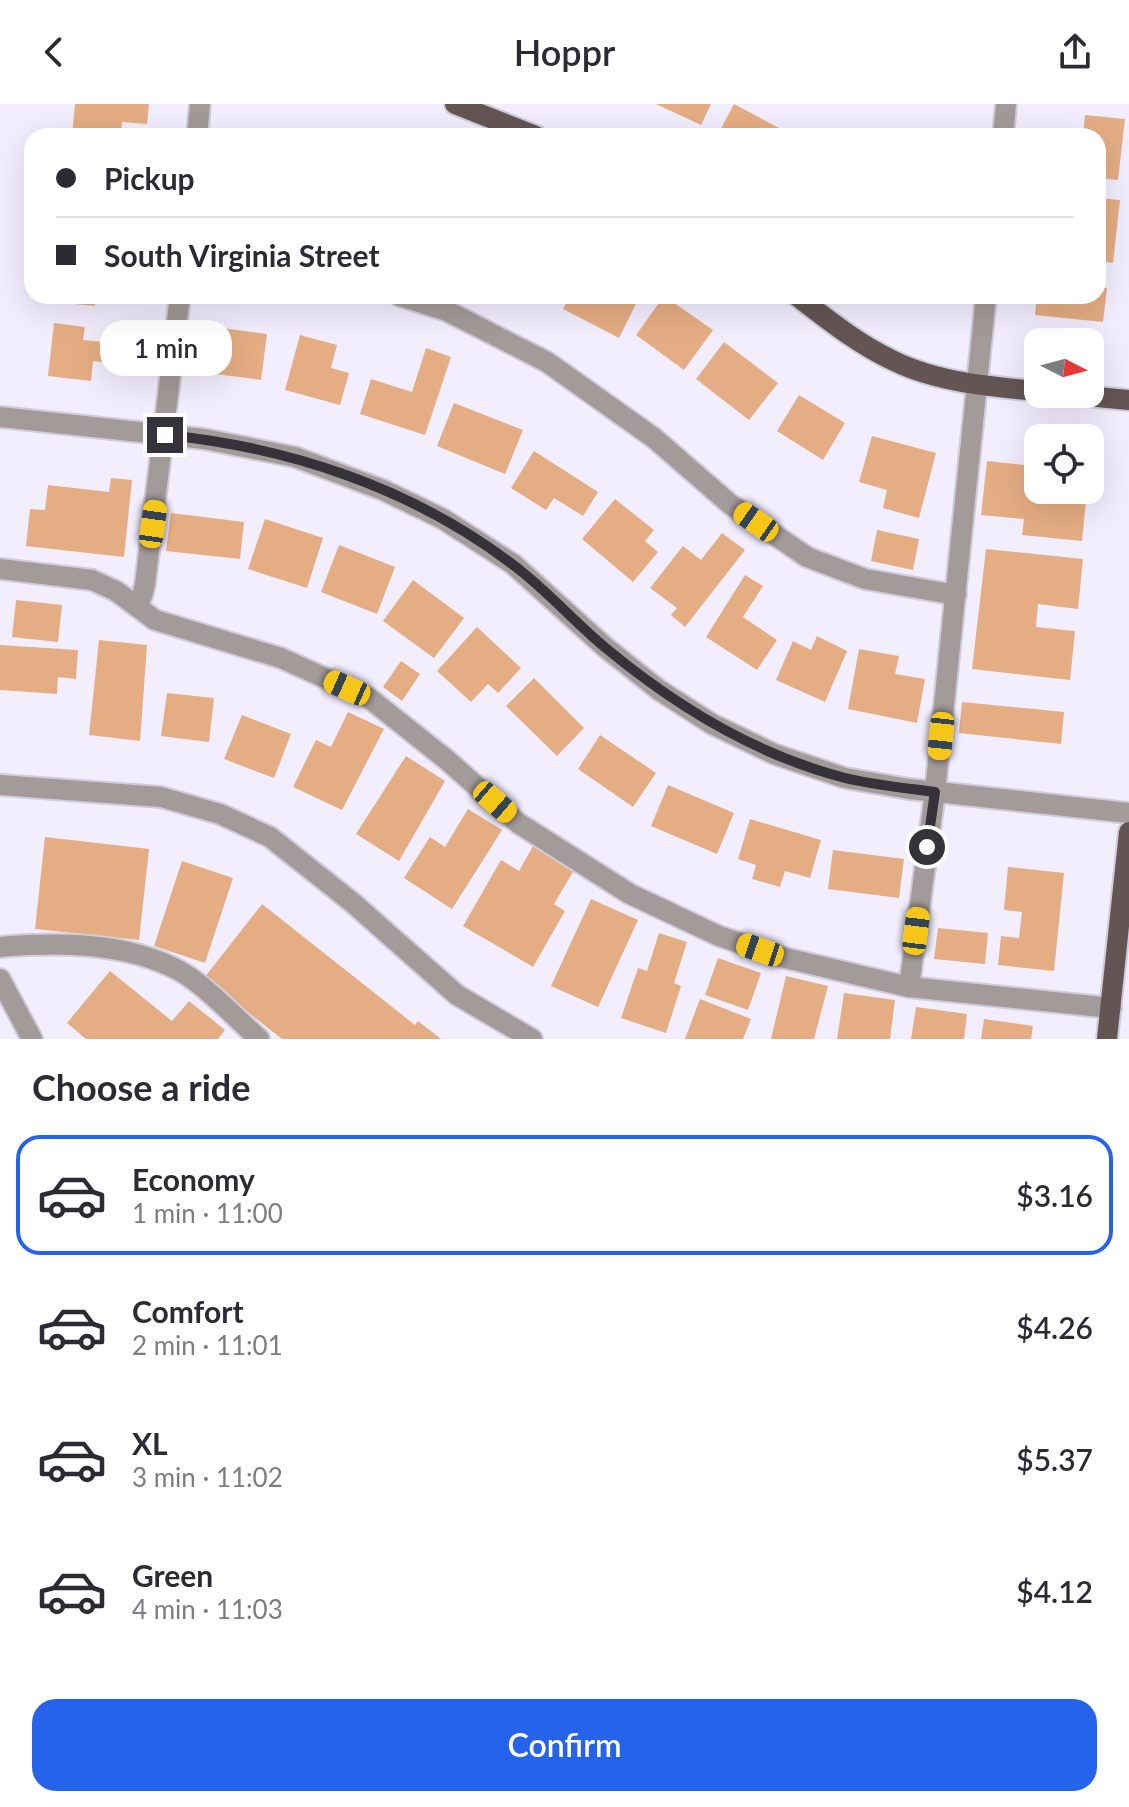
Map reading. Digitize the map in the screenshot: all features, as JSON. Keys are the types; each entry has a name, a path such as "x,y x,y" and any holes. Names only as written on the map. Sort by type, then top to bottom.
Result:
{"main road":[{"path":"455,104 516,128"},
{"path":"807,304 844,333 896,362 977,385 1024,390"},
{"path":"1104,398 1129,400"},
{"path":"1107,1039 1129,832"}],"street":[{"path":"198,128 200,104"},
{"path":"1004,128 1006,104"},
{"path":"135,605 142,596 145,584 179,304"},
{"path":"425,304 447,311 547,362 654,438 730,504 807,557 865,579 956,595"},
{"path":"909,987 935,792 985,304"},
{"path":"0,417 204,439 295,457 383,490 443,519 513,564 615,656 659,690 712,724 774,754 845,778 935,792 1129,813"},
{"path":"0,569 92,580 116,591 155,620 281,658 369,698 447,760 518,823 630,894 719,936 781,957 909,987 1111,1008"},
{"path":"0,785 161,797 220,814 270,837 353,903 457,995 532,1039"},
{"path":"0,947 57,943 145,956 181,972 259,1039"},
{"path":"0,979 32,1039"}],"building":[{"path":"75,104 149,104 147,124 122,122 122,128 73,128"},
{"path":"656,104 711,104 701,125"},
{"path":"734,104 779,128 721,128"},
{"path":"1085,115 1125,119 1118,180 1106,179 1106,128 1084,128"},
{"path":"1106,199 1120,200 1113,263 1106,262"},
{"path":"566,304 636,304 619,338 563,309"},
{"path":"658,304 676,304 713,330 684,370 636,335"},
{"path":"1036,304 1105,304 1103,322 1035,315"},
{"path":"54,323 85,327 83,340 112,343 110,363 93,361 91,381 48,376"},
{"path":"197,325 267,334 261,380 192,371"},
{"path":"300,335 337,345 331,368 349,373 340,405 285,390"},
{"path":"724,342 778,383 749,420 696,379"},
{"path":"426,348 451,357 425,435 360,414 371,379 412,392"},
{"path":"799,395 845,423 823,460 777,431"},
{"path":"454,403 523,430 505,474 437,446"},
{"path":"872,436 936,453 919,518 883,508 887,490 859,482"},
{"path":"534,451 598,492 583,516 554,498 546,510 511,488"},
{"path":"987,461 1024,465 1024,504 1086,504 1082,541 1022,535 1024,519 981,515"},
{"path":"111,478 132,480 124,557 26,546 30,509 45,510 48,485 109,492"},
{"path":"615,499 654,530 645,541 658,552 633,582 582,539"},
{"path":"171,513 244,522 240,559 166,551"},
{"path":"265,519 323,538 307,588 248,569"},
{"path":"877,530 919,539 913,570 871,561"},
{"path":"722,533 745,550 685,627 671,615 677,608 650,588 683,546 701,560"},
{"path":"339,545 395,567 377,614 321,592"},
{"path":"986,549 1083,559 1078,609 1038,604 1036,627 1075,631 1070,680 972,669"},
{"path":"745,575 763,586 743,617 777,640 757,670 706,637"},
{"path":"413,580 464,618 434,658 383,621"},
{"path":"16,600 62,605 58,642 12,637"},
{"path":"477,627 521,668 498,693 488,684 471,702 437,671"},
{"path":"817,636 847,651 825,702 776,680 793,641 811,650"},
{"path":"99,640 147,645 140,741 89,735"},
{"path":"0,645 78,650 76,679 58,677 57,694 0,690"},
{"path":"859,649 899,656 895,674 925,679 917,723 848,709"},
{"path":"401,661 420,674 402,701 383,687"},
{"path":"534,678 584,728 557,756 506,706"},
{"path":"167,693 214,698 209,742 161,736"},
{"path":"962,702 1064,712 1061,744 959,733"},
{"path":"348,712 384,729 342,810 293,787 316,740 331,747"},
{"path":"242,715 291,734 274,778 224,759"},
{"path":"600,735 656,773 633,807 578,769"},
{"path":"406,756 445,781 399,861 356,834"},
{"path":"668,785 734,813 717,854 651,826"},
{"path":"468,809 502,830 452,909 404,878 430,837 445,847"},
{"path":"750,819 821,840 810,878 785,871 780,887 752,879 756,865 738,859"},
{"path":"45,837 149,849 139,940 35,929"},
{"path":"533,846 574,870 554,904 565,911 533,967 463,926 501,860 519,871"},
{"path":"833,850 904,859 899,898 828,889"},
{"path":"182,861 233,878 205,963 154,946"},
{"path":"1008,867 1064,873 1054,971 998,965 1001,936 1019,938 1022,912 1004,910"},
{"path":"591,899 638,920 598,1007 551,986"},
{"path":"262,904 415,1025 418,1021 441,1039 282,1039 204,978"},
{"path":"938,928 988,933 985,964 934,959"},
{"path":"659,933 687,942 674,983 681,986 666,1033 621,1018 638,968 647,971"},
{"path":"718,958 761,973 748,1010 705,995"},
{"path":"110,971 172,1021 189,1001 225,1030 218,1039 86,1039 67,1023"},
{"path":"786,976 828,986 814,1039 771,1039"},
{"path":"844,993 895,1000 890,1039 837,1039"},
{"path":"700,999 751,1019 743,1039 685,1039"},
{"path":"916,1007 967,1014 964,1039 911,1039"},
{"path":"984,1019 1033,1026 1031,1039 981,1039"}],"route":[{"path":"165,435 204,439 295,457 383,490 443,519 513,564 641,676 712,724 774,754 845,778 935,792 927,847"}]}
